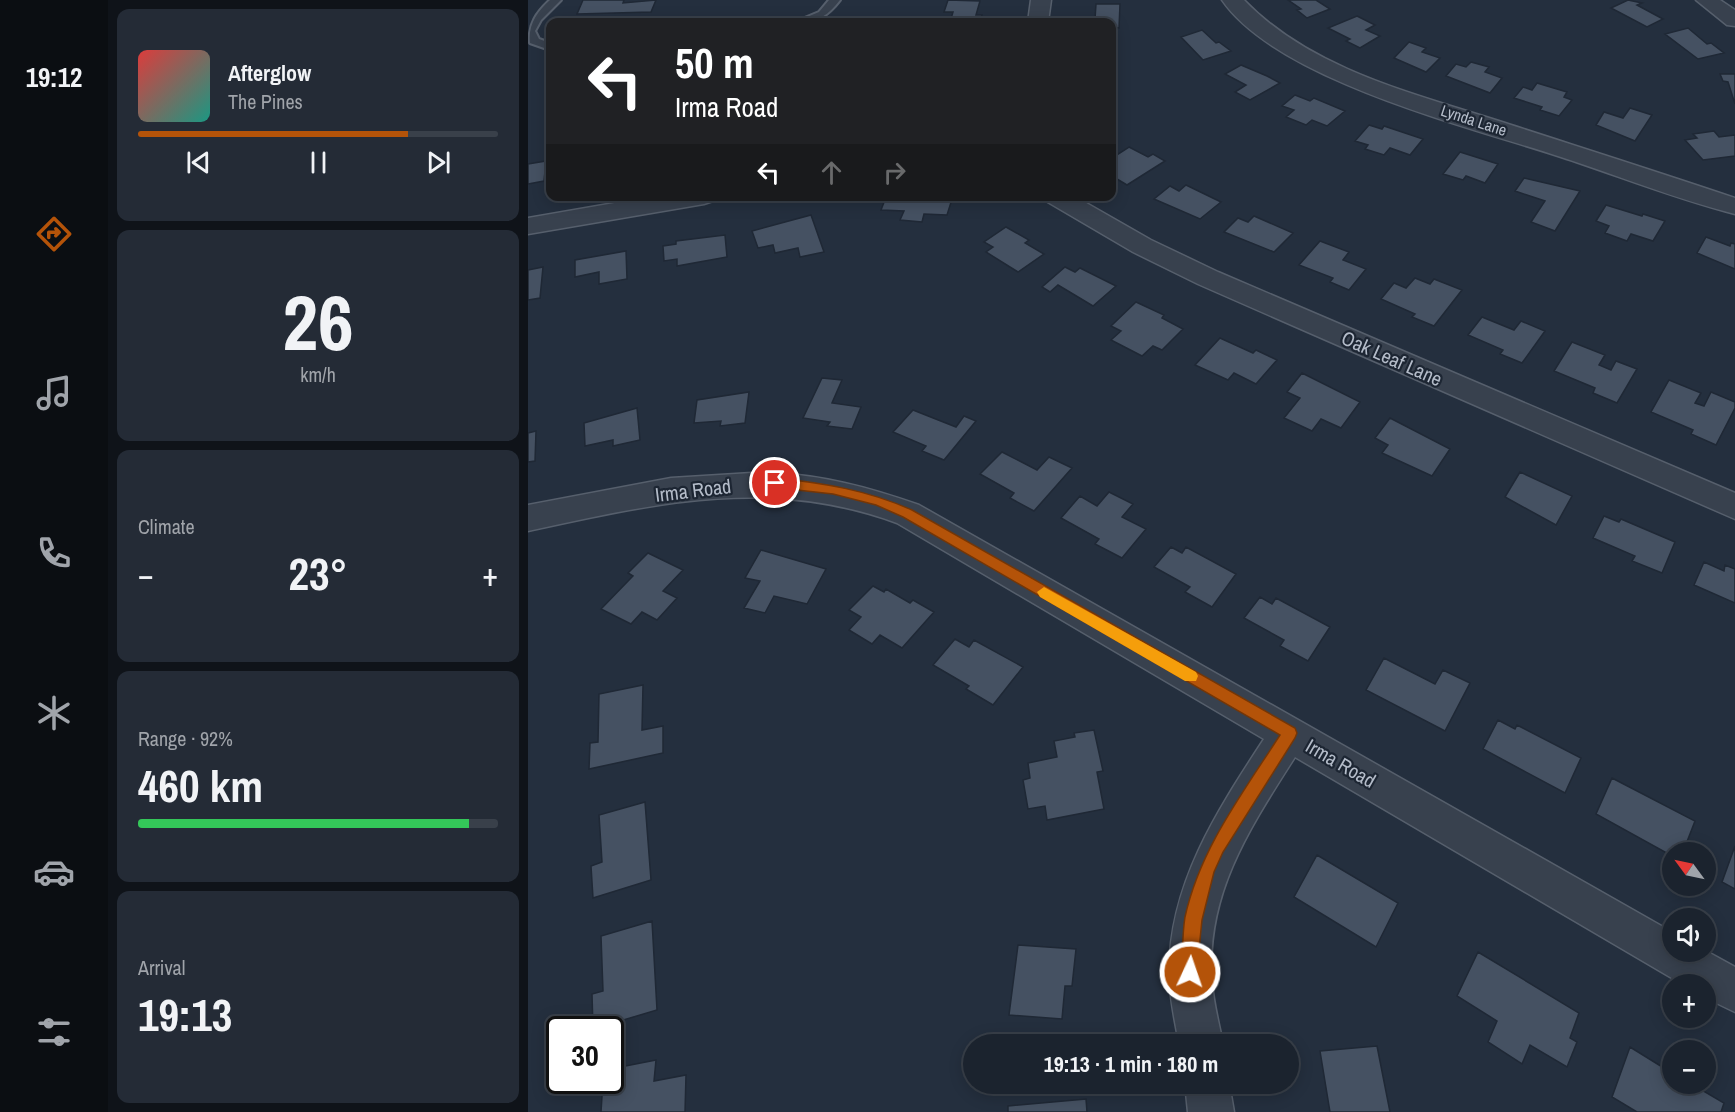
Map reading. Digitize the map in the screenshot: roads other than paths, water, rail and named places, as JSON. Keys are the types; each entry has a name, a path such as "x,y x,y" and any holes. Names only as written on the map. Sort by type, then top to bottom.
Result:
{"street":[{"path":"1039,18 1041,0"},
{"name":"Lynda Lane","path":"1232,0 1255,23 1283,43 1354,78 1735,206"},
{"path":"1706,0 1735,20"},
{"path":"528,226 675,201"},
{"name":"Oak Leaf Lane","path":"1064,201 1142,246 1208,278 1735,507"},
{"name":"Irma Road","path":"528,518 680,489 719,484 775,483 833,489 879,501 908,514 1735,991"},
{"path":"1199,1034 1190,972 1193,920 1206,871 1218,847 1290,733"},
{"path":"1209,1094 1211,1112"}],"lane":[{"path":"546,46 534,41 530,31 537,18 556,0"},
{"path":"812,18 823,14 836,0"}]}
